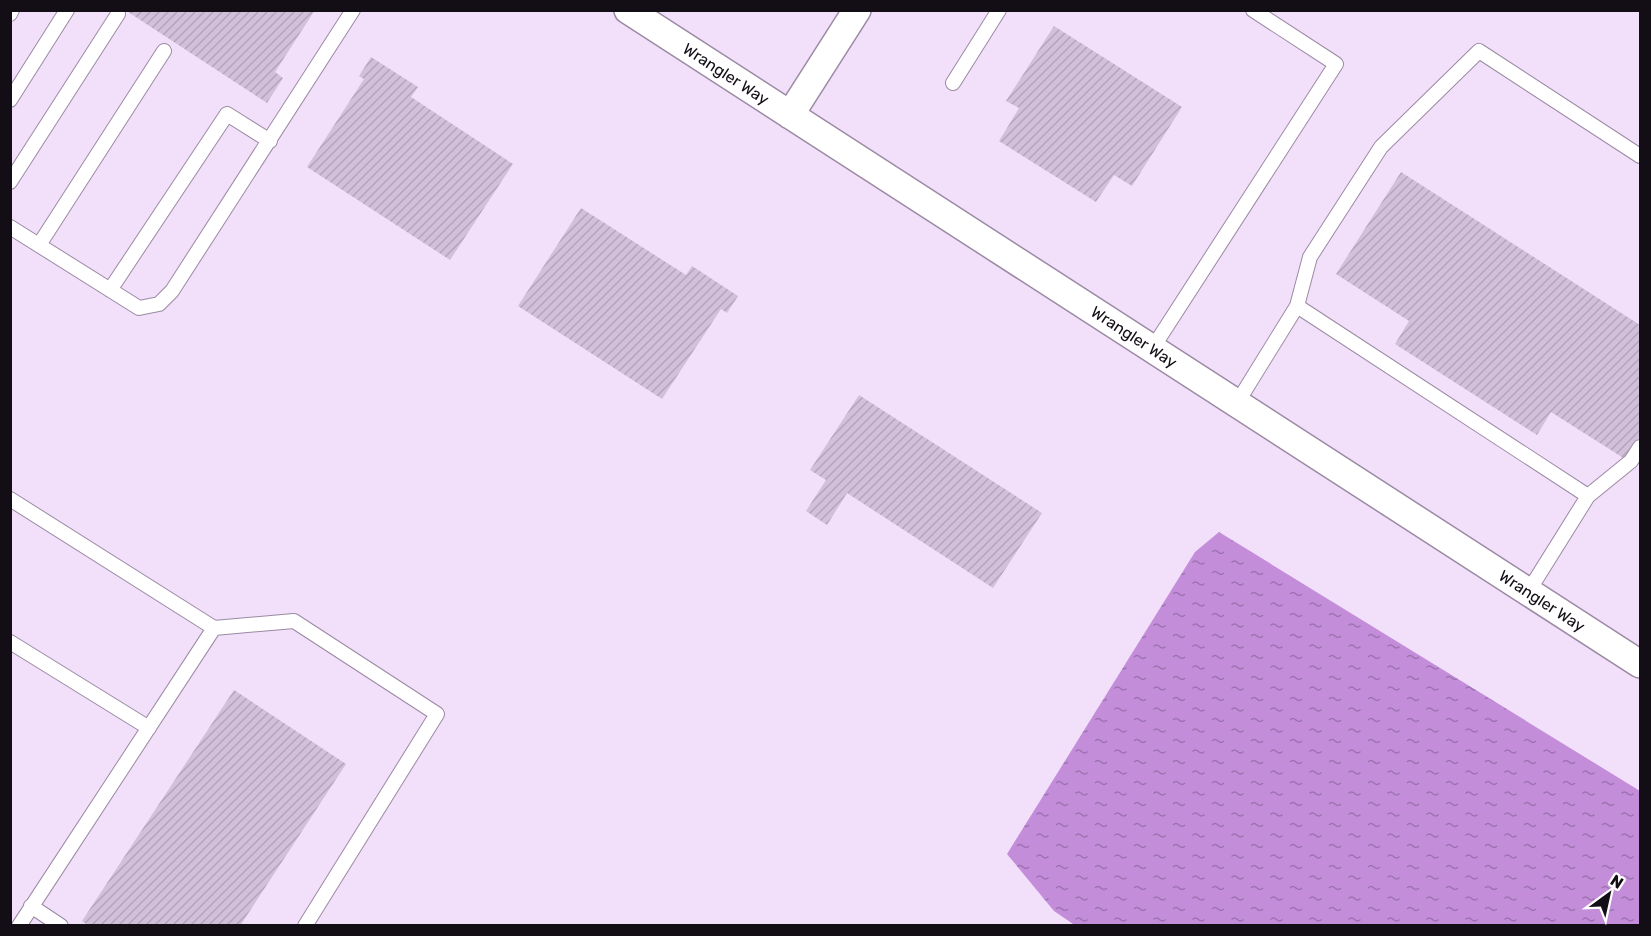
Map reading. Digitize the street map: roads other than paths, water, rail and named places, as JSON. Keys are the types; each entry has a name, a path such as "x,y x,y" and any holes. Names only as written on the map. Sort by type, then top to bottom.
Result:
{"street":[{"name":"Wrangler Way","path":"628,10 1641,664"},
{"path":"790,115 857,10"}],"lane":[{"path":"10,100 67,10"},
{"path":"10,227 139,308 159,304 172,291 353,10"},
{"path":"953,83 999,10"},
{"path":"1152,349 1336,64 1253,10"},
{"path":"10,182 118,14"},
{"path":"39,245 164,51"},
{"path":"1237,403 1297,306 1310,257 1381,147 1479,51 1641,156"},
{"path":"110,290 227,114 270,141"},
{"path":"1297,306 1588,496"},
{"path":"1528,592 1588,496 1631,461 1641,447"},
{"path":"10,499 214,628 294,621 437,714 305,926"},
{"path":"19,926 214,628"},
{"path":"13,648 149,728"},
{"path":"31,906 61,926"}],"water":[{"path":"1219,532 1640,791 1640,925 1076,926 1054,911 1007,854 1195,552"}]}
